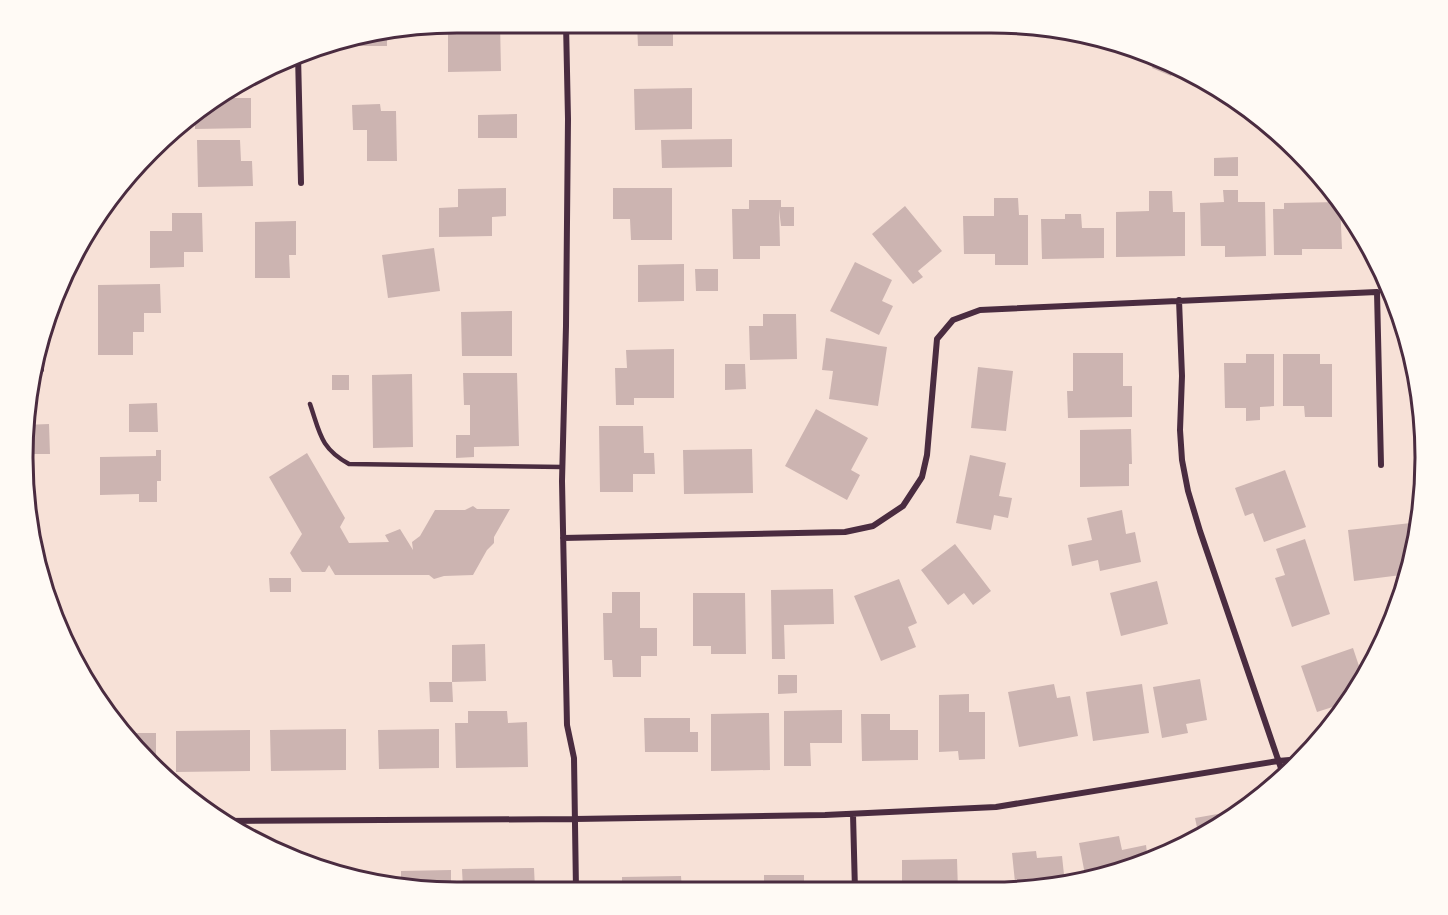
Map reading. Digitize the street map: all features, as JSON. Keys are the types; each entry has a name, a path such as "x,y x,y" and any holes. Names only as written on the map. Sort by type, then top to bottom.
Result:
{"street":[{"path":"566,33 568,131 562,538 567,725 574,758 576,882"},
{"path":"298,64 301,183"},
{"path":"562,538 845,532 873,526 903,506 922,477 927,455 937,339 953,320 980,310 1377,292 1381,465"},
{"path":"1179,300 1182,376 1180,430 1188,491 1280,768"},
{"path":"237,820 575,819 853,814 996,807 1289,760"},
{"path":"853,814 855,882"}],"lane":[{"path":"310,404 322,441 333,455 350,464 562,467"}],"building":[{"path":"448,33 500,33 501,71 448,72"},
{"path":"637,33 673,33 673,46 638,46"},
{"path":"387,39 387,46 352,46"},
{"path":"1153,65 1172,74 1171,76 1152,68"},
{"path":"692,88 692,129 635,130 634,89"},
{"path":"233,98 251,98 251,128 195,129 195,124"},
{"path":"380,104 381,111 396,111 397,161 367,161 367,130 353,130 352,105"},
{"path":"517,114 517,138 478,138 478,115"},
{"path":"732,139 732,167 662,168 661,140"},
{"path":"197,140 240,140 241,161 252,161 253,186 198,187"},
{"path":"1238,157 1238,176 1214,176 1214,158"},
{"path":"506,188 506,216 492,217 492,236 439,237 439,208 458,207 458,189"},
{"path":"613,188 672,188 672,240 631,240 630,219 613,219"},
{"path":"1223,190 1238,190 1238,202 1265,202 1266,256 1225,257 1225,246 1201,246 1200,203 1224,202"},
{"path":"1149,191 1172,191 1173,212 1185,212 1185,256 1116,257 1116,212 1149,211"},
{"path":"994,198 1018,198 1019,215 1028,215 1028,265 995,265 995,254 964,254 963,216 994,216"},
{"path":"749,200 781,200 781,207 794,207 794,226 781,226 779,209 780,246 760,246 760,259 733,259 732,209 749,209"},
{"path":"1329,202 1341,219 1342,249 1302,249 1302,255 1274,255 1273,209 1284,209 1284,203"},
{"path":"905,206 942,251 918,271 923,277 913,284 872,234"},
{"path":"172,213 202,213 203,252 184,252 184,267 150,268 150,231 172,231"},
{"path":"1065,214 1081,214 1082,228 1104,228 1104,258 1042,259 1041,219 1065,219"},
{"path":"296,221 296,255 289,255 290,278 255,278 255,222"},
{"path":"434,248 440,291 388,298 382,255"},
{"path":"855,262 892,280 882,301 893,306 879,335 830,311"},
{"path":"684,264 684,301 638,302 638,265"},
{"path":"695,269 718,269 718,291 696,291"},
{"path":"160,284 161,313 144,313 144,332 133,332 133,355 98,355 98,285"},
{"path":"512,311 512,356 462,356 461,312"},
{"path":"763,314 796,314 797,359 750,360 749,326 763,326"},
{"path":"826,338 887,347 878,406 829,399 833,371 822,370"},
{"path":"674,349 674,398 634,398 634,405 616,405 615,368 627,368 626,350"},
{"path":"1073,353 1123,353 1123,386 1132,386 1132,417 1068,418 1067,391 1073,391"},
{"path":"1246,354 1274,354 1274,406 1260,407 1260,420 1246,421 1246,408 1225,408 1224,363 1246,363"},
{"path":"1283,354 1320,354 1320,364 1332,364 1332,417 1305,417 1304,406 1283,406"},
{"path":"725,364 745,364 746,389 725,390"},
{"path":"978,367 1013,371 1006,431 971,428"},
{"path":"463,373 517,373 519,446 474,447 474,457 456,458 456,435 470,435 470,405 464,405"},
{"path":"412,374 413,447 373,448 372,375"},
{"path":"332,375 349,375 349,390 332,390"},
{"path":"157,403 158,432 129,432 129,404"},
{"path":"816,409 868,438 851,470 860,475 847,500 785,466"},
{"path":"49,424 50,454 33,454 35,425"},
{"path":"599,426 643,426 644,453 654,453 655,474 633,474 633,492 600,492"},
{"path":"1131,429 1132,464 1129,464 1129,486 1080,487 1080,430"},
{"path":"752,449 753,493 684,494 683,450"},
{"path":"156,450 161,450 161,481 157,481 157,502 139,502 139,494 100,495 100,457 156,456"},
{"path":"307,453 345,518 340,527 349,543 389,542 385,535 400,529 413,550 412,542 420,536 435,510 465,510 473,506 477,509 510,509 494,537 494,543 487,550 473,575 444,576 434,579 429,575 335,575 329,565 325,572 302,572 290,553 302,534 269,477"},
{"path":"970,455 1006,463 999,496 1012,498 1008,518 994,515 991,530 956,523"},
{"path":"1285,470 1306,527 1264,542 1253,513 1245,516 1235,488"},
{"path":"1122,510 1126,534 1135,532 1141,562 1100,571 1098,560 1072,566 1068,545 1092,540 1087,518"},
{"path":"1409,523 1398,575 1354,581 1348,530"},
{"path":"1305,539 1330,614 1292,627 1275,578 1285,575 1276,549"},
{"path":"955,544 991,591 973,605 964,593 948,605 921,570"},
{"path":"269,578 291,578 291,592 270,592"},
{"path":"899,579 917,623 908,627 916,647 881,661 854,596"},
{"path":"1157,581 1168,624 1121,636 1110,593"},
{"path":"833,589 834,624 784,625 785,659 772,659 771,590"},
{"path":"612,592 640,592 640,628 657,628 657,656 641,656 641,677 613,677 612,660 604,660 603,613 612,613"},
{"path":"693,593 745,593 746,654 711,654 711,646 693,646"},
{"path":"485,644 486,681 452,682 452,645"},
{"path":"1353,648 1359,667 1333,707 1317,712 1301,666"},
{"path":"778,675 797,675 797,693 778,694"},
{"path":"1200,679 1207,720 1186,724 1188,733 1162,738 1153,687"},
{"path":"429,682 452,682 453,702 430,702"},
{"path":"1054,684 1057,698 1070,696 1078,736 1019,747 1008,692"},
{"path":"1142,684 1149,733 1093,741 1086,692"},
{"path":"969,694 969,712 985,712 985,759 959,760 958,751 939,752 939,695"},
{"path":"842,710 842,743 810,743 811,766 784,766 784,711"},
{"path":"468,711 507,711 508,723 527,722 528,767 456,768 455,723 468,723"},
{"path":"769,713 770,770 711,771 711,714"},
{"path":"861,714 890,714 890,730 918,730 918,760 862,761"},
{"path":"644,718 690,718 690,732 698,732 698,752 645,752"},
{"path":"346,729 346,770 271,771 270,730"},
{"path":"439,729 439,768 379,769 378,730"},
{"path":"250,730 250,771 176,772 176,731"},
{"path":"135,733 156,733 156,757"},
{"path":"1221,813 1197,828 1195,818"},
{"path":"1119,836 1122,850 1146,845 1147,852 1084,871 1079,843"},
{"path":"1036,851 1037,858 1062,856 1064,875 1015,881 1012,853"},
{"path":"957,859 958,882 902,882 902,860"},
{"path":"534,868 535,882 463,882 462,869"},
{"path":"451,870 451,882 395,877 401,877 401,871"},
{"path":"764,875 804,875 804,882 764,882"},
{"path":"681,876 681,882 622,882 622,877"}]}
